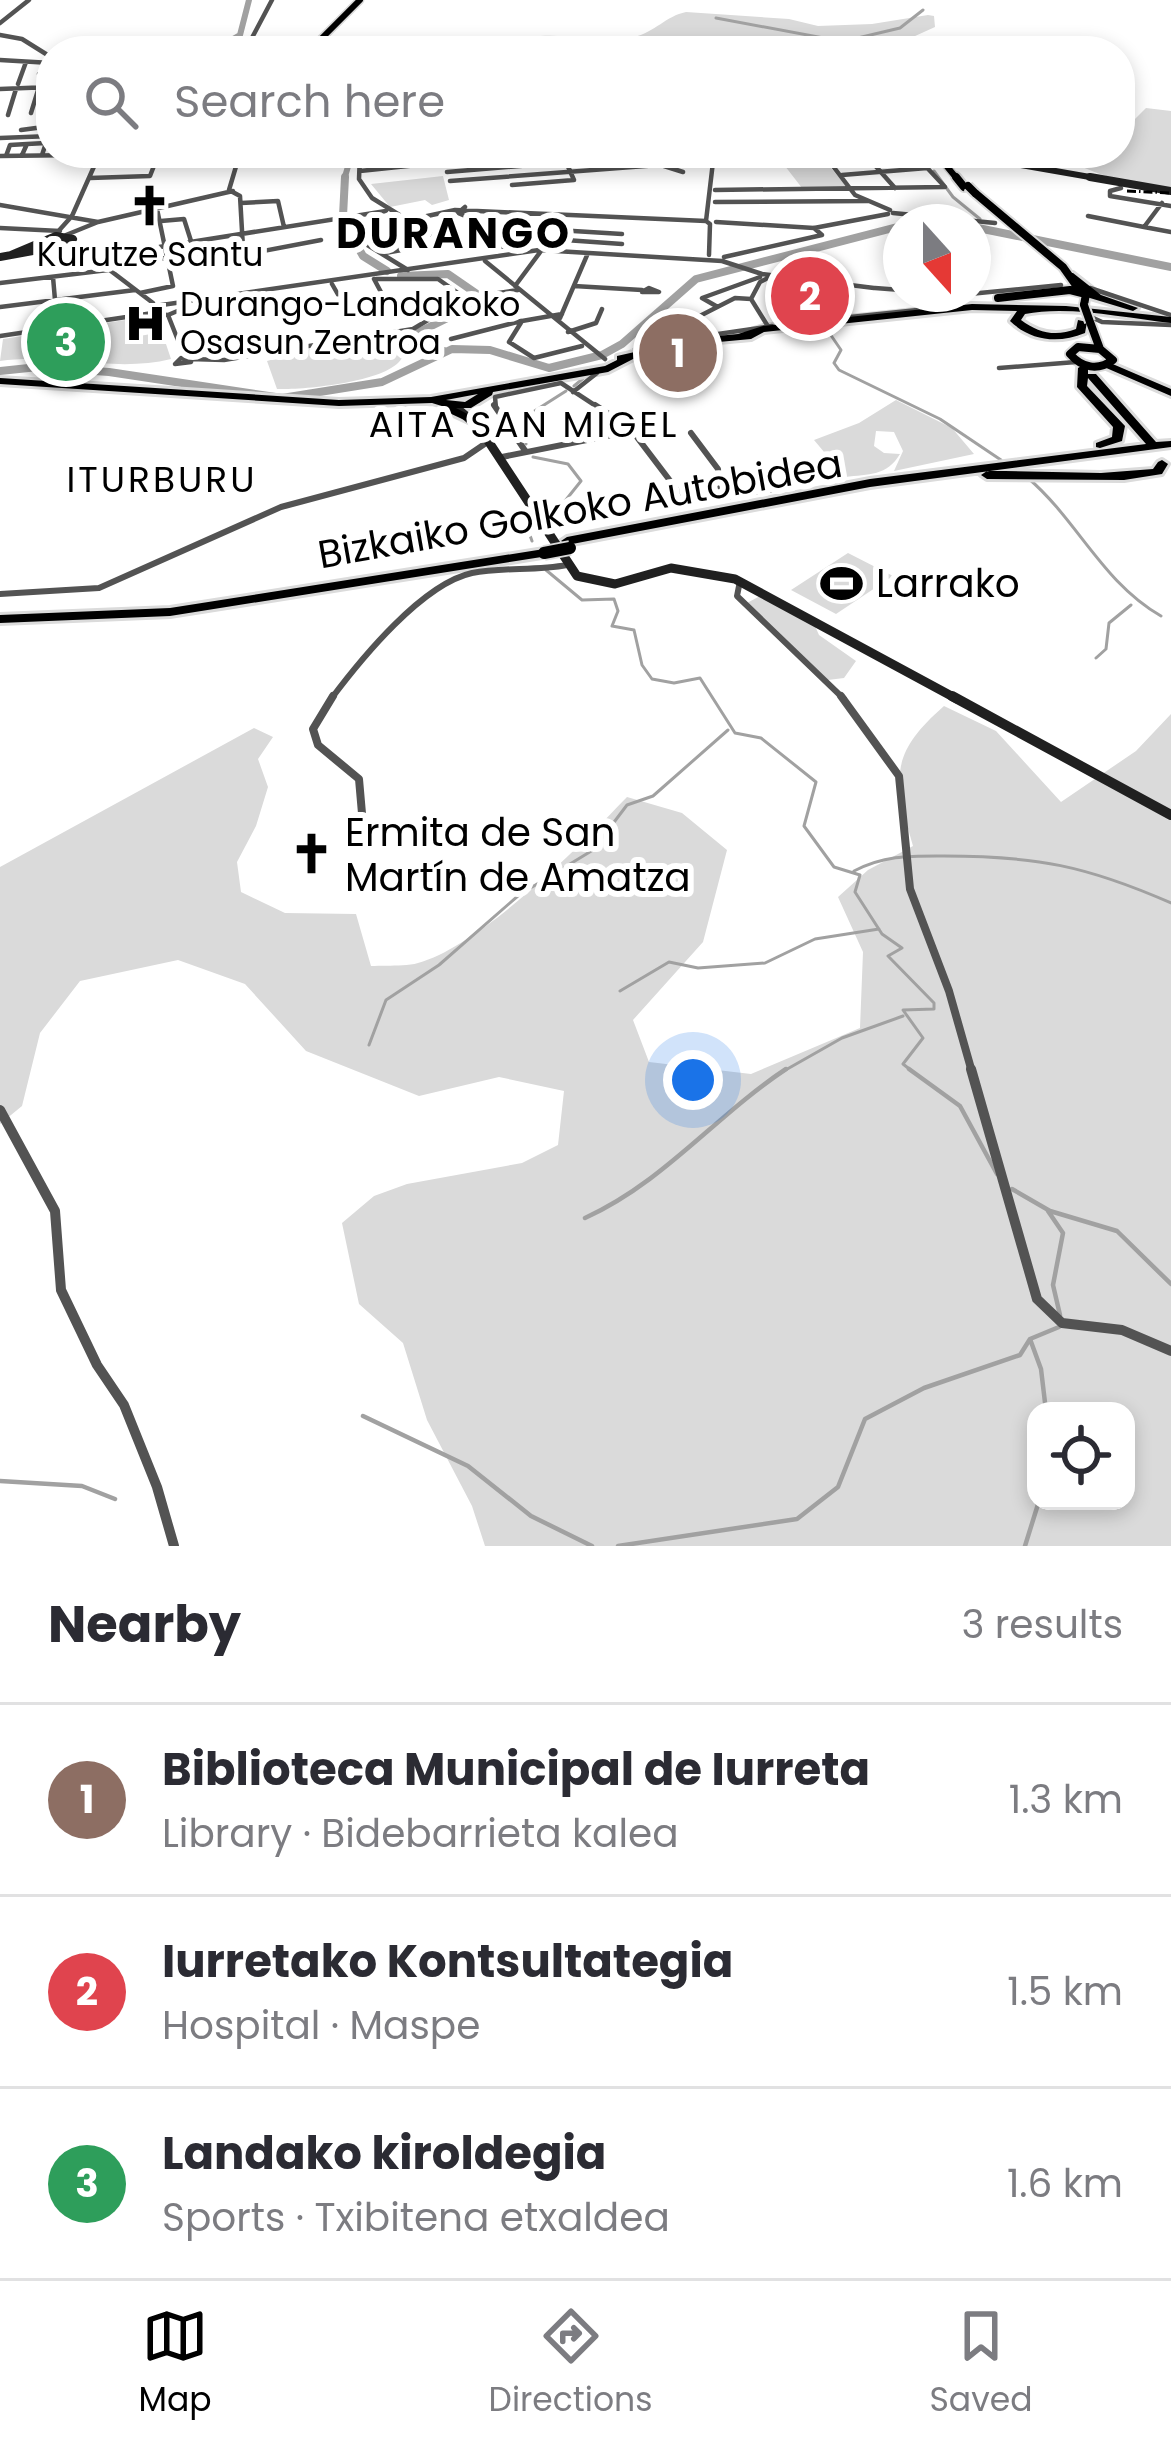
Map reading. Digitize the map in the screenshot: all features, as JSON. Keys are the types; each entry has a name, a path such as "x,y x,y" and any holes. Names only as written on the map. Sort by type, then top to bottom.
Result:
{"highway":[{"path":"1038,335 1072,336 1081,331 1079,300 1070,274"},
{"path":"991,300 1005,299"},
{"path":"1079,300 1170,321"},
{"path":"991,307 1113,318"},
{"path":"1148,380 1038,335 1018,325 1015,317 1034,310 1170,321"},
{"path":"0,381 278,402 460,398 633,352 910,312"},
{"path":"896,314 975,312 1171,390"},
{"path":"938,472 1106,444 1122,436 1118,425 1082,387 1090,358"},
{"path":"1090,358 1099,395 1150,442"},
{"path":"393,402 442,407 477,423 485,398 531,381"},
{"path":"954,476 1049,472 1136,477 1158,471 1168,453"},
{"name":"Bizkaiko Golkoko Autobidea","path":"557,557 938,472 1168,453"},
{"name":"Bizkaiko Golkoko Autobidea","path":"0,615 170,613 557,557 954,476 1168,453"}],"main road":[{"path":"331,36 360,0"},
{"path":"954,168 969,190"},
{"path":"954,168 997,220 1070,274 1090,358"},
{"path":"1042,252 1079,300"},
{"path":"1005,299 1079,300"}],"street":[{"path":"0,23 28,0"},
{"path":"252,36 272,0"},
{"path":"0,35 22,39 36,49"},
{"path":"1,60 36,59"},
{"path":"8,115 24,62 36,63"},
{"path":"23,75 36,74"},
{"path":"0,87 36,85 31,113"},
{"path":"21,130 36,128"},
{"path":"0,141 36,137"},
{"path":"0,141 36,144"},
{"path":"22,155 27,144"},
{"path":"3,156 10,145"},
{"path":"3,156 36,155"},
{"path":"64,237 94,168"},
{"path":"89,178 150,176 153,168"},
{"path":"232,191 237,168"},
{"path":"382,168 360,170 359,182 386,211 440,240 468,246 708,257 763,276"},
{"path":"447,168 450,182"},
{"path":"447,172 495,168"},
{"path":"450,182 574,180 570,168"},
{"path":"450,182 645,168"},
{"path":"667,168 683,172"},
{"path":"708,257 715,168"},
{"path":"711,221 716,168"},
{"path":"835,168 853,189 883,209"},
{"path":"877,168 896,189"},
{"path":"715,190 945,187 929,168 842,176"},
{"path":"1035,168 1171,206"},
{"path":"900,171 916,189"},
{"path":"512,185 537,179"},
{"path":"1116,188 1171,191"},
{"path":"0,205 98,221 232,191 239,195 243,248 167,252 110,268 0,283"},
{"path":"240,203 278,201 284,227"},
{"path":"715,202 868,201"},
{"path":"1144,227 1162,203"},
{"path":"408,270 356,234 467,206 622,221 814,228 883,212"},
{"path":"458,213 467,206"},
{"path":"445,208 496,229"},
{"path":"0,307 173,286 157,209"},
{"path":"120,272 191,242 386,211"},
{"path":"468,246 529,213"},
{"path":"64,237 120,272 166,315 184,359 224,359 412,329 467,298 516,288 567,216"},
{"path":"1088,216 1171,232"},
{"path":"161,221 184,219 191,242"},
{"path":"991,220 997,220"},
{"path":"0,257 98,221"},
{"path":"622,221 622,255"},
{"path":"0,228 51,227 140,291"},
{"path":"723,259 822,236 814,228"},
{"path":"557,230 622,234"},
{"path":"551,239 622,244"},
{"path":"90,252 243,255 321,240"},
{"path":"468,246 505,284 516,288 599,360"},
{"path":"383,254 398,250"},
{"path":"0,335 542,250"},
{"path":"559,326 588,253"},
{"path":"166,315 179,307 481,260"},
{"path":"396,274 408,270"},
{"path":"374,278 383,274"},
{"path":"751,299 763,276"},
{"path":"718,307 702,298 763,276 883,288"},
{"path":"53,277 55,301"},
{"path":"374,278 438,279 467,298"},
{"path":"374,278 382,294"},
{"path":"332,284 340,298"},
{"path":"574,286 642,290"},
{"path":"251,297 259,314"},
{"path":"633,352 661,333 735,298 751,299"},
{"path":"751,299 768,330"},
{"path":"991,301 1079,300 1113,318 1100,327 1090,358 1013,367"},
{"path":"567,332 596,322 602,309"},
{"path":"661,333 670,341 884,312"},
{"path":"451,339 562,314"},
{"path":"522,321 508,340 526,356 599,360"},
{"path":"573,392 599,360"},
{"path":"526,452 492,400 550,383 573,392 625,430 687,503 774,489"},
{"path":"460,398 557,557 577,576 615,584 660,569 686,569 740,581 1171,815"},
{"path":"460,398 477,423"},
{"path":"502,457 625,430"},
{"path":"691,433 718,469 720,498"},
{"path":"0,594 99,588 281,506 472,455 489,442"},
{"path":"489,442 510,474"},
{"path":"363,825 359,779 318,745 315,736 323,710 339,696 368,654 441,584 557,557"},
{"path":"740,581 737,596 847,701 902,784 910,890 949,991 1037,1299 1067,1328 1109,1327 1171,1351"},
{"path":"0,1110 55,1211 61,1289 97,1365 124,1405 157,1486 174,1546"}],"shaded area":[{"path":"686,12 789,19 818,26 928,15 934,16 935,27 915,36 637,36"},
{"path":"1146,108 1171,111 1171,189 1086,168 1135,168 1135,119"},
{"path":"787,168 831,168 847,187 802,188"},
{"path":"443,176 449,200 432,205 425,200 390,207 371,184"},
{"path":"125,320 134,344 134,337 162,332 171,359 129,364 0,361 3,339"},
{"path":"382,340 402,358 381,373 345,383 277,389 267,361 320,346"},
{"path":"896,400 952,428 974,454 894,471 903,451 894,432 876,431 874,446 884,453 900,454 883,470 845,477 814,440 859,423"},
{"name":"Larrako","path":"848,553 893,576 836,614 791,590"},
{"path":"760,596 815,626 819,635 856,661 844,678 828,680 747,603"},
{"path":"944,706 996,731 1061,802 1136,751 1171,714 1171,1546 485,1546 472,1506 427,1420 403,1343 359,1304 342,1223 374,1196 407,1184 522,1163 558,1145 564,1091 499,1077 419,1096 306,1051 245,984 178,960 80,981 40,1033 22,1106 0,1124 0,867 254,728 273,737 258,759 268,787 256,826 237,862 241,892 285,913 356,914 371,966 418,963 471,936 529,892 627,797 682,813 727,850 703,942 633,1020 649,1062 751,1074 860,1028 863,952 838,897 868,870 913,846 902,803 900,769 913,739"}],"waterway":[{"path":"238,36 249,0"},
{"path":"866,36 900,28 923,10"},
{"path":"716,18 813,36"},
{"path":"344,180 348,168"},
{"path":"934,171 962,204"},
{"path":"343,216 345,177"},
{"path":"343,221 363,256 387,271"},
{"path":"0,371 38,367 109,372 282,398 382,382 452,349 490,350 549,368 602,355 622,344 696,279 883,231"},
{"path":"991,231 1171,267"},
{"path":"401,276 448,274 477,294 476,304 407,338 411,346 444,351"},
{"path":"828,331 841,350 834,363 839,370 940,419 1001,460"},
{"path":"574,386 586,376"},
{"path":"522,419 566,391"},
{"path":"523,430 526,444"},
{"path":"533,457 568,464 581,481 565,501 539,508"},
{"path":"1028,478 1122,586 1161,616"},
{"path":"530,515 527,527 532,541"},
{"path":"546,570 582,600 614,599 618,611 612,626 634,630 642,665 652,679 674,683 700,678 735,733 761,738 816,782 804,826 834,867 860,875 855,892 879,929"},
{"path":"1096,658 1106,649 1109,623 1131,605"},
{"path":"369,1045 386,1000 439,965 519,895 593,850 627,805 653,796 728,730"},
{"path":"854,871 909,857 1006,858 1087,872 1171,903"},
{"path":"620,991 669,962 698,968 765,963 815,939 879,929"},
{"path":"879,929 902,948 888,956 934,1003 934,1009 903,1010 923,1038 903,1064 912,1071"},
{"path":"782,1072 842,1038 903,1016"},
{"path":"585,1218 640,1186 786,1069"},
{"path":"912,1071 960,1106 997,1174"},
{"path":"1012,1189 1050,1211 1117,1231 1171,1284"},
{"path":"1048,1211 1063,1233 1053,1285 1060,1315"},
{"path":"1030,1339 1059,1327"},
{"path":"618,1546 797,1519 838,1487 865,1419 924,1388 1020,1355 1030,1339"},
{"path":"1030,1339 1041,1369 1045,1402"},
{"path":"363,1416 468,1466 531,1516 592,1546"},
{"path":"0,1481 82,1486 115,1499"},
{"path":"1025,1546 1036,1510"}],"tunnel":[{"path":"602,369 637,348"}],"railway":[{"path":"1127,191 1171,193"}],"place":[{"name":"Kurutze Santu","path":"150,206"},
{"name":"Iurretako Kontsultategia","path":"810,296"},
{"name":"Durango-Landakoko Osasun Zentroa","path":"146,323"},
{"name":"Landako kiroldegia","path":"66,342"},
{"name":"Biblioteca Municipal de Iurreta","path":"678,353"},
{"name":"Larrako","path":"842,583"},
{"name":"Ermita de San Martín de Amatza","path":"311,854"}],"district":[{"name":"DURANGO","path":"454,233"},
{"name":"AITA SAN MIGEL","path":"524,424"},
{"name":"ITURBURU","path":"162,479"}]}
